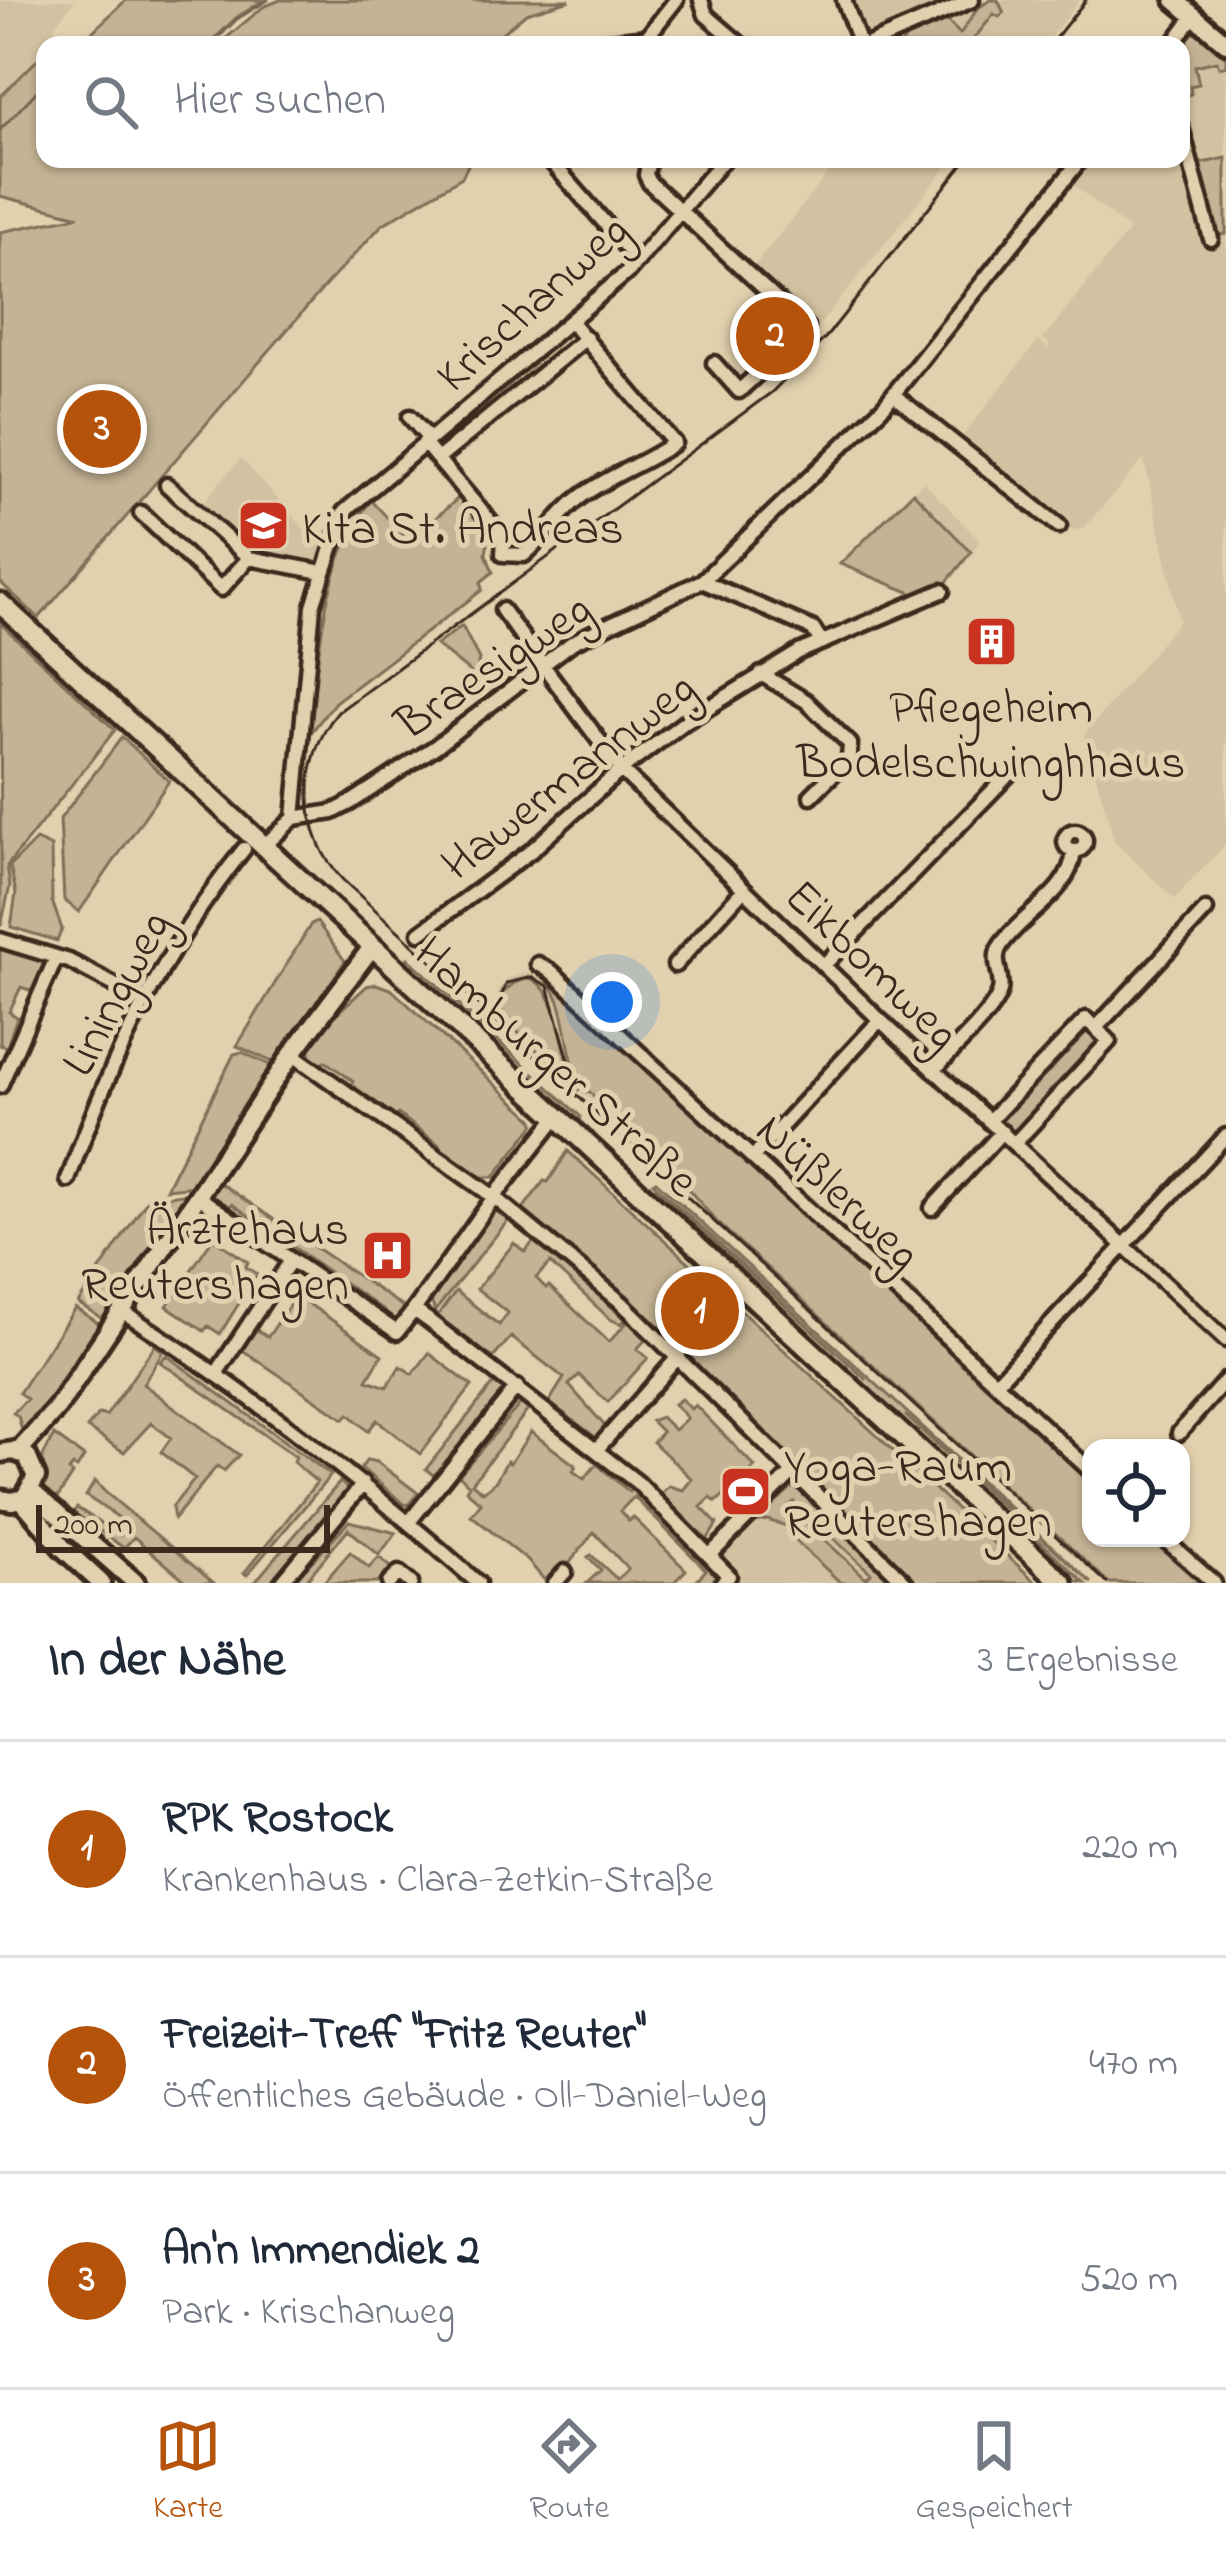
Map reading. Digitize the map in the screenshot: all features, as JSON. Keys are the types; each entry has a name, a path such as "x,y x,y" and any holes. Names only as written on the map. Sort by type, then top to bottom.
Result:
{"main road":[{"name":"Hamburger Straße","path":"0,603 253,848 372,947 1064,1583"}],"street":[{"path":"655,36 676,0"},
{"path":"701,0 706,15 730,36"},
{"path":"844,0 860,36"},
{"path":"886,36 973,0"},
{"path":"1174,0 1226,43"},
{"path":"1179,36 1193,17"},
{"path":"1190,161 1211,239"},
{"path":"557,168 638,261"},
{"path":"648,168 650,183 807,328 739,391 714,363"},
{"name":"Krischanweg","path":"294,818 311,626 322,572 345,502 571,322 638,261 716,168"},
{"name":"Braesigweg","path":"294,818 333,812 435,747 573,642 702,581 894,394 1074,168"},
{"path":"427,441 504,538 503,554 524,555 548,533 562,511 585,493 674,443 571,322"},
{"path":"438,459 586,338"},
{"path":"894,394 1059,526"},
{"name":"Krischanweg","path":"410,417 427,441"},
{"path":"167,485 250,558 322,572"},
{"path":"141,513 221,589 250,558"},
{"path":"702,581 813,629 821,642"},
{"name":"Hawermannweg","path":"420,933 530,851 621,770 685,722 821,642 943,591"},
{"name":"Eikbomweg","path":"502,610 621,770 880,1020 1226,1340"},
{"name":"Hawermannweg","path":"760,674 806,701 850,744 849,758 811,796"},
{"path":"824,965 1010,772"},
{"name":"Liningweg","path":"68,1180 103,1086 143,1000 179,938 253,848 294,818"},
{"path":"934,1070 993,1004 1001,984 996,962 1000,945 1066,877 1074,852"},
{"path":"675,965 744,889"},
{"path":"1096,1028 1206,910"},
{"path":"0,940 56,958 143,1000"},
{"path":"11,1499 36,1478 10,1454 42,1428 197,1196 300,1060 372,947"},
{"path":"0,1086 56,958"},
{"name":"Nüßlerweg","path":"538,964 1082,1463"},
{"path":"989,1121 1086,1018 1109,1041 1015,1144"},
{"path":"752,1158 880,1020"},
{"path":"300,1060 494,1197 604,1287 680,1356 906,1583"},
{"path":"197,1196 397,1332 557,1117"},
{"path":"932,1208 1002,1132"},
{"path":"996,1383 1226,1136"},
{"path":"215,1374 291,1260"},
{"path":"414,1310 638,1483 710,1556 726,1580"},
{"path":"122,1311 362,1484 478,1583"},
{"path":"597,1449 680,1356"},
{"path":"1179,1432 1226,1380"},
{"path":"410,1522 517,1388"},
{"path":"710,1556 793,1472"},
{"path":"281,1583 362,1484"},
{"path":"11,1499 136,1583"},
{"path":"11,1499 96,1578 105,1558"},
{"path":"1173,1547 1214,1583"},
{"path":"389,1583 399,1573 411,1583"}],"shaded area":[{"path":"0,0 75,0 55,25 53,36 36,36 36,61 0,96"},
{"path":"126,0 264,0 217,36 82,36"},
{"path":"280,0 570,0 526,13 498,36 229,36 263,7"},
{"path":"844,0 1080,0 1051,36 857,36"},
{"path":"998,0 1004,13 994,14 976,36 908,36 946,20 960,34 978,8"},
{"path":"1195,31 1226,57 1226,66 1219,67 1217,61 1195,66 1199,84 1190,86 1190,36"},
{"path":"1190,56 1226,57 1226,844 1174,899 1115,842 1084,735 1179,621 1144,459 1084,528 1075,530 1059,526 957,443 1038,341 1049,348 1043,339 1129,230 1069,181 1080,168 1190,168"},
{"path":"36,61 36,168 466,168 462,177 382,225 39,618 0,582 0,232 79,216 0,196 0,97"},
{"path":"1226,158 1226,234 1215,236 1198,164"},
{"path":"832,168 946,168 817,328 807,328 748,274"},
{"name":"Kita St. Andreas","path":"241,458 321,547 314,566 258,557 201,505"},
{"path":"924,482 980,541 971,552 913,492"},
{"path":"913,492 971,552 946,583 919,596 840,564"},
{"path":"463,494 490,529 486,554 493,572 481,582 482,590 335,702 310,734 325,612 354,525 371,500 409,541"},
{"path":"0,623 115,730 7,866 10,886 1,926"},
{"path":"462,626 479,659 476,677 436,645"},
{"path":"122,737 169,781 79,912 64,900 60,819"},
{"path":"36,840 51,847 52,901 62,929 57,941 11,927 16,893 10,866"},
{"path":"317,922 345,961 277,1064 237,1046 311,924"},
{"path":"0,948 43,964 32,991 21,987 9,1012 17,1017 7,1047 0,1045"},
{"path":"408,958 580,1116 581,1123 405,962"},
{"path":"547,968 1082,1463 1082,1547 1173,1547 1214,1583 1109,1583 716,1221 669,1167 667,1158 588,1090 575,1068 558,999 542,976"},
{"path":"530,972 553,986 579,1077 592,1101 579,1091 567,1068 552,1000 502,1016 520,1038 495,1015 499,988 509,978"},
{"path":"530,978 549,997 579,1091 502,1017 502,994"},
{"path":"367,986 391,989 534,1120 494,1177 470,1177 437,1152 441,1146 398,1114 393,1119 350,1087 353,1081 325,1061 320,1067 312,1061 309,1047 333,1017"},
{"path":"1086,1023 1102,1044 1014,1139 993,1120"},
{"path":"242,1052 274,1067 196,1186 166,1189 234,1054"},
{"path":"576,1145 1053,1583 1046,1583 573,1148"},
{"path":"568,1151 1037,1583 914,1583 894,1565 687,1354 522,1210"},
{"path":"217,1181 405,1308 395,1320 380,1316 383,1310 232,1204 226,1210 207,1197"},
{"path":"653,1183 1092,1583 905,1415 1085,1583 1075,1581 649,1188 657,1189 867,1380"},
{"path":"192,1192 107,1322 78,1303 147,1200"},
{"path":"494,1207 510,1218 435,1311 431,1301 436,1291"},
{"path":"213,1238 257,1274 220,1334 208,1326 204,1331 167,1306"},
{"path":"534,1241 626,1319 621,1324 610,1319 550,1263 536,1278 546,1288 609,1342 629,1320 647,1338 637,1349 648,1358 608,1402 579,1375 569,1385 611,1433 603,1443 549,1402 564,1378 511,1337 493,1358 437,1316 456,1291 499,1325 508,1313 477,1289 514,1243 525,1252"},
{"path":"296,1295 382,1355 367,1380 387,1387 400,1366 413,1374 429,1353 472,1386 420,1454 377,1420 368,1431 349,1414 344,1419 241,1349 255,1329 268,1337"},
{"path":"75,1308 103,1326 28,1435 23,1434 13,1413 27,1399 19,1393"},
{"path":"155,1345 163,1351 143,1384 239,1455 224,1471 217,1466 174,1519 172,1507 195,1479 161,1452 171,1438 151,1423 124,1452 87,1428 99,1414 106,1416"},
{"path":"166,1355 331,1475 247,1575 244,1573 317,1482 293,1462 296,1457 160,1362"},
{"path":"494,1383 503,1388 502,1394 434,1476 426,1469"},
{"path":"681,1399 691,1409 695,1405 755,1467 716,1502 711,1498 701,1507 717,1524 707,1540 660,1494 669,1486 683,1490 692,1479 653,1442 662,1432 651,1421 661,1417 674,1430 687,1418 674,1404"},
{"path":"521,1403 528,1410 472,1483 483,1492 495,1482 531,1432 576,1466 573,1471 584,1479 597,1464 629,1492 632,1489 715,1570 713,1583 694,1583 706,1570 634,1497 620,1511 629,1521 633,1517 686,1570 673,1583 587,1583 601,1570 588,1557 591,1555 617,1579 628,1569 594,1532 554,1583 547,1583 528,1561 471,1515 481,1503 466,1490 469,1485 459,1475"},
{"path":"54,1435 84,1457 69,1471 73,1474 56,1500 44,1491 42,1458"},
{"path":"367,1460 377,1462 418,1493 408,1505 361,1468"},
{"path":"95,1481 214,1583 188,1583 134,1537 124,1548 73,1512 77,1508 120,1535 127,1523 86,1496"},
{"path":"340,1482 349,1490 270,1583 254,1583"},
{"path":"794,1486 885,1574 878,1583 734,1583 741,1575 724,1555"},
{"path":"794,1486 898,1583 841,1583 797,1542 790,1508 866,1578 871,1573 794,1502 785,1509 787,1526 755,1522"},
{"path":"349,1521 396,1533 379,1555 348,1529 304,1583 292,1583"},
{"path":"350,1552 369,1568 379,1557 391,1567 378,1583 323,1583"}],"waterway":[{"path":"220,36 268,0"},
{"path":"0,130 36,92"}],"tram line":[{"path":"1057,36 1086,0"},
{"path":"960,168 827,336 772,392 338,712 315,752 309,798 318,842 343,880 1107,1583"},
{"path":"507,1028 496,1006 507,983 532,977 548,986 570,1064 586,1092"}],"place":[{"name":"Freizeit-Treff \"Fritz Reuter\"","path":"775,336"},
{"name":"An'n Immendiek 2","path":"102,429"},
{"name":"Kita St. Andreas","path":"263,526"},
{"name":"Pflegeheim Bodelschwinghhaus","path":"991,642"},
{"name":"Ärztehaus Reutershagen","path":"388,1255"},
{"name":"RPK Rostock","path":"700,1311"},
{"name":"Yoga-Raum Reutershagen","path":"745,1492"}]}
